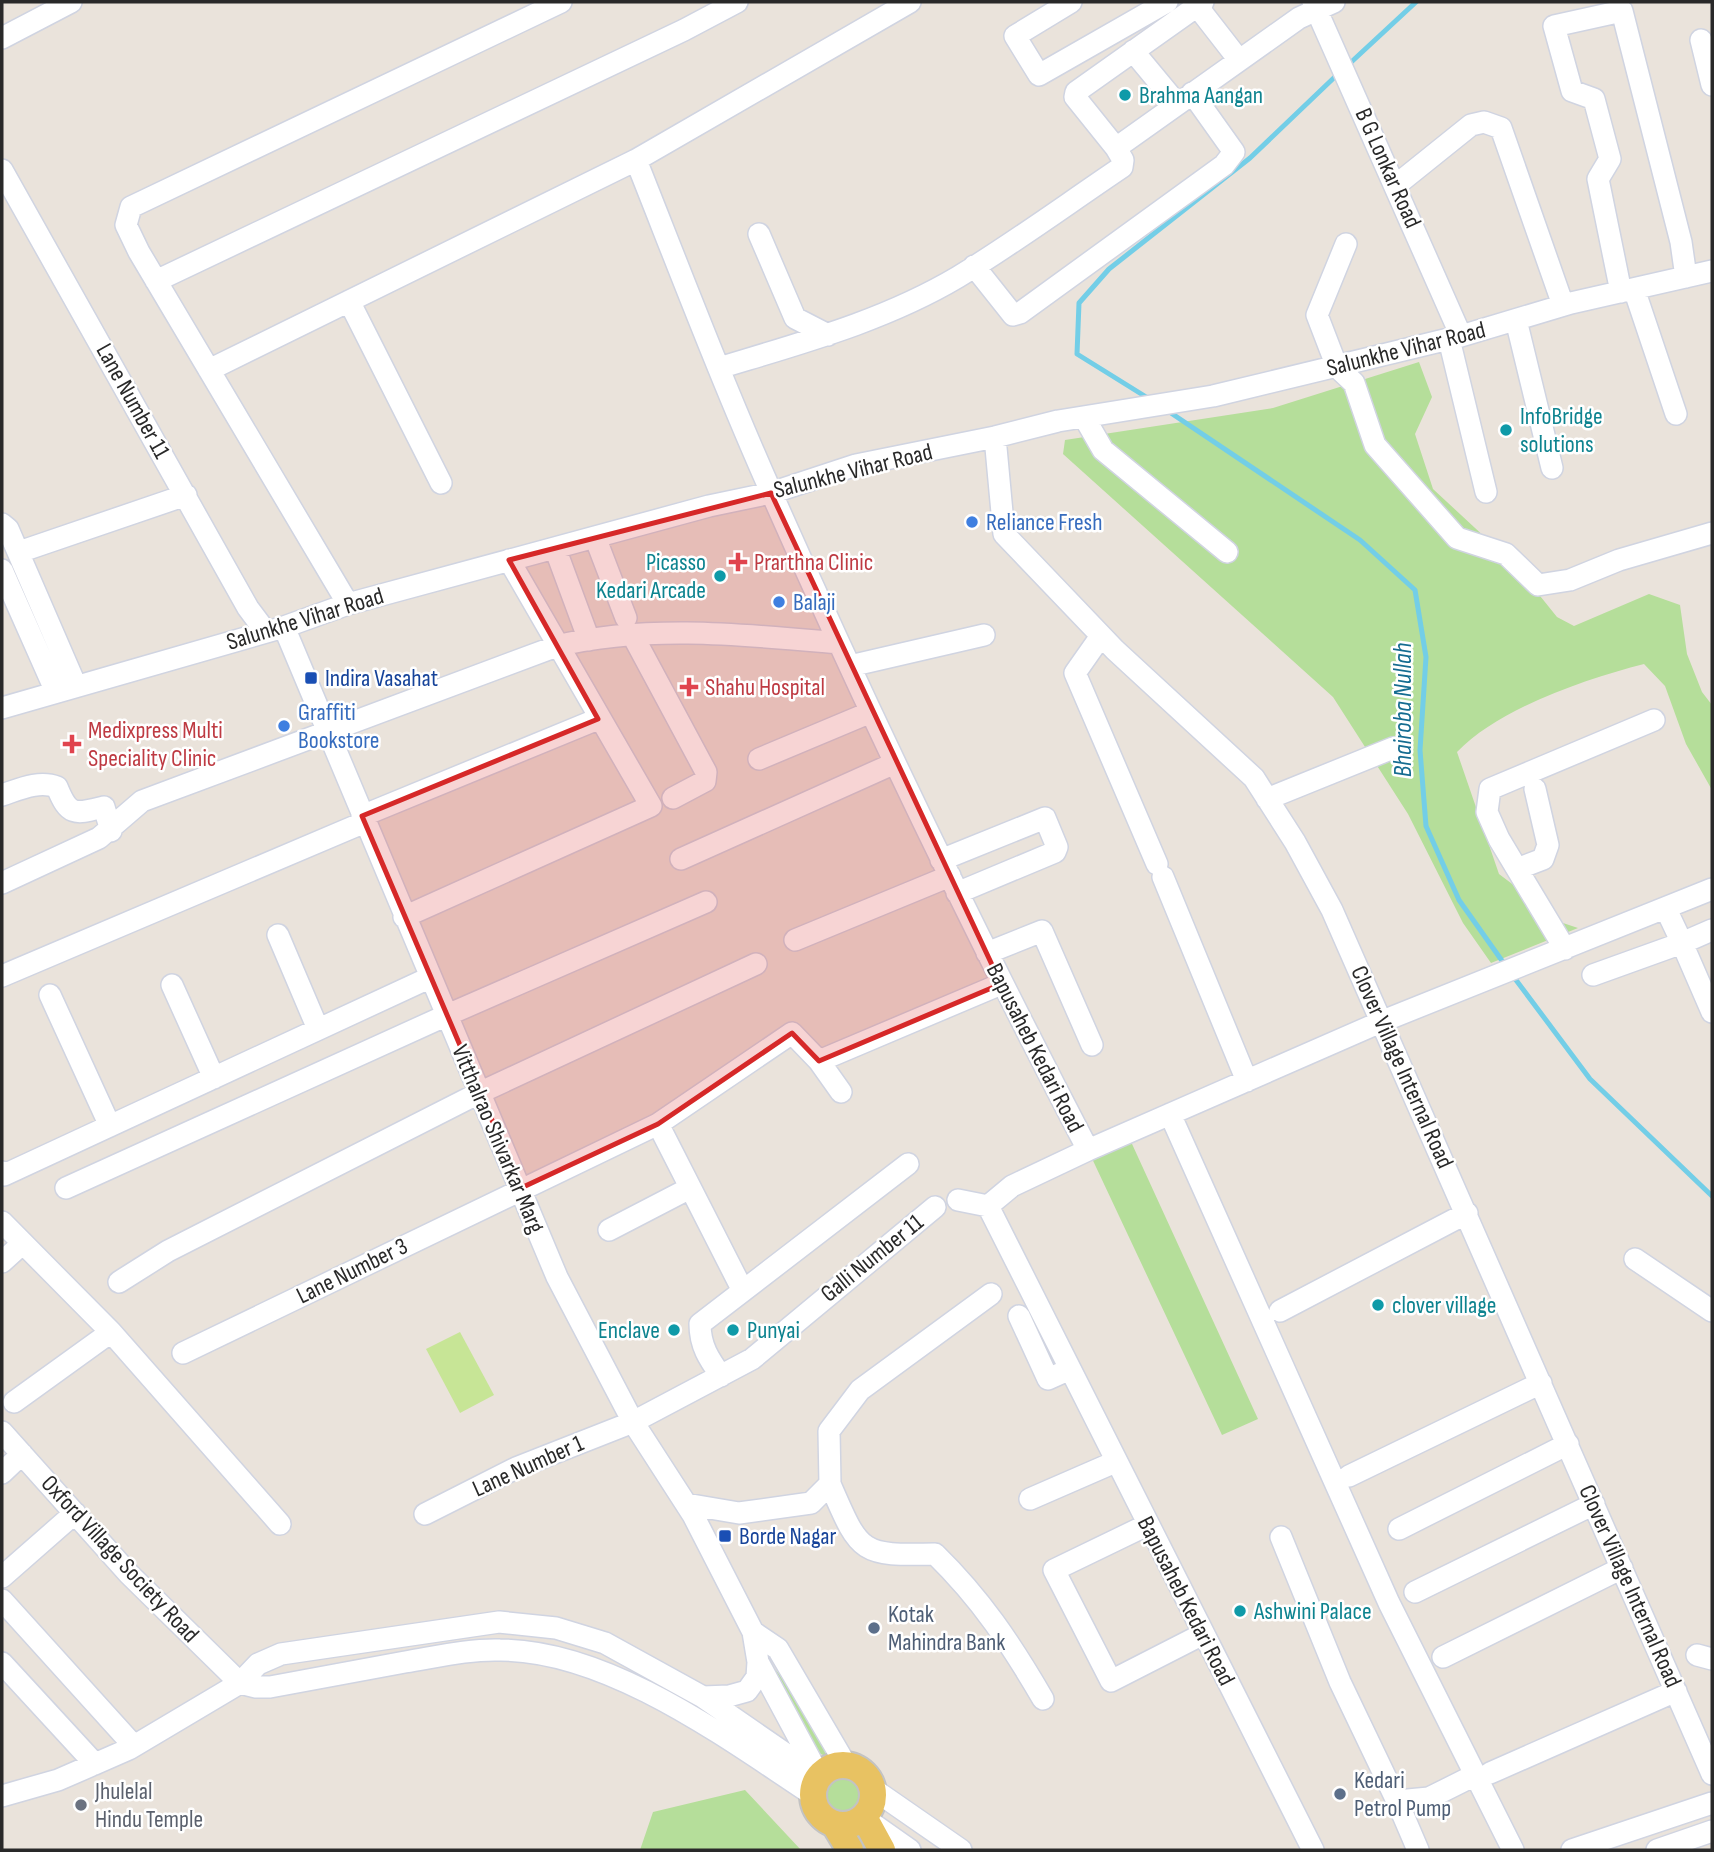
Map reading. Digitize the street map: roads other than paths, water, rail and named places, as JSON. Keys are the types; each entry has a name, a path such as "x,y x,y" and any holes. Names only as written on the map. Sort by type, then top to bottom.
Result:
{"main road":[{"path":"835,1825 845,1826 864,1817 874,1799 873,1789 864,1772 846,1765 828,1769 816,1786 818,1812 835,1825 850,1850"},
{"path":"864,1817 882,1850"}],"street":[{"path":"2,38 71,2"},
{"path":"348,604 156,281 126,225 131,207 561,2"},
{"path":"156,281 635,54 737,2"},
{"path":"209,370 636,160 910,2"},
{"path":"1071,2 1015,36 1040,75 1167,2"},
{"path":"719,368 828,335 879,315 974,266 1122,167 1123,160 1116,148 1075,94 1200,4 1239,60"},
{"path":"1116,148 1310,7"},
{"name":"B G Lonkar Road","path":"1310,7 1338,58 1395,186 1455,337 1486,492"},
{"path":"1676,414 1627,290 1598,179 1610,159 1594,99 1572,91 1554,26 1622,11 1681,242 1686,277"},
{"path":"1701,40 1712,85"},
{"path":"974,266 1013,315 1020,313 1224,165 1234,152 1185,99 1133,51"},
{"path":"1395,186 1471,125 1484,122 1501,128 1563,306"},
{"name":"Bapusaheb Kedari Road","path":"636,160 771,493 839,643 1001,984 1088,1150 1012,1186 988,1206 1068,1370 1312,1850"},
{"name":"Lane Number 11","path":"2,173 248,608 275,629"},
{"path":"759,234 795,318 828,335"},
{"path":"1346,244 1317,315 1337,367 1354,383 1375,445 1457,538 1506,554 1538,585 1570,580 1619,560 1712,533"},
{"name":"Salunkhe Vihar Road","path":"2,708 275,629 348,604 595,537 771,493 856,465 1084,417 1213,396 1455,337 1563,306 1712,271"},
{"path":"349,301 441,483"},
{"path":"1516,320 1552,468"},
{"path":"1084,417 1103,450 1227,552"},
{"name":"Clover Village Internal Road","path":"995,437 1004,534 1101,636 1254,778 1332,910 1712,1774"},
{"path":"19,552 186,495"},
{"path":"2,524 8,528 19,552 66,689"},
{"path":"595,537 629,627 706,772 705,781 673,798"},
{"path":"555,548 589,639"},
{"path":"404,917 651,806 598,719 509,560"},
{"path":"2,570 66,689"},
{"path":"2,883 111,831 142,801 557,646 629,627 839,643"},
{"name":"Vitthalrao Shivarkar Marg","path":"275,629 327,732 445,1016 521,1188 556,1277 633,1422 686,1504 753,1632"},
{"path":"850,666 984,635"},
{"path":"1101,636 1075,673 1247,1081"},
{"path":"759,759 871,712"},
{"path":"2,976 598,719"},
{"path":"1565,949 1517,869 1487,812 1490,789 1654,720"},
{"path":"1267,799 1393,748"},
{"path":"681,859 895,763"},
{"path":"2,795 30,786 50,785 57,788 64,804 72,812 79,814 104,807 111,831"},
{"path":"1517,869 1543,859 1548,845 1535,789"},
{"path":"794,940 949,876"},
{"path":"1088,1150 1383,1021 1712,890"},
{"path":"66,1188 445,1016 706,902"},
{"path":"1666,909 1712,1012"},
{"path":"1593,975 1712,930"},
{"path":"987,953 1042,931 1092,1045"},
{"path":"278,935 318,1029"},
{"path":"120,1282 168,1251 479,1093 756,964"},
{"path":"2,1172 5,1175 429,978"},
{"path":"841,1092 819,1061 1001,984"},
{"path":"172,985 214,1078"},
{"path":"50,995 110,1126"},
{"name":"Lane Number 3","path":"183,1353 521,1188 658,1125 792,1033 819,1061"},
{"path":"1170,1114 1384,1591 1483,1774 1513,1850"},
{"path":"658,1125 742,1289"},
{"path":"721,1376 700,1338 700,1324 742,1289 908,1164"},
{"path":"609,1230 690,1188"},
{"path":"958,1200 988,1206"},
{"name":"Galli Number 11","path":"633,1422 752,1359 935,1207"},
{"path":"1280,1311 1467,1213"},
{"path":"2,1222 111,1332 280,1524"},
{"path":"2,1262 23,1243"},
{"path":"1635,1259 1712,1311"},
{"path":"990,1294 860,1391 830,1431 830,1484 853,1536 882,1555 935,1554 964,1582 1009,1641 1044,1699"},
{"path":"1019,1317 1048,1379 1068,1370"},
{"path":"14,1402 111,1332"},
{"path":"1349,1476 1541,1383"},
{"name":"Lane Number 1","path":"425,1514 516,1468 633,1422"},
{"name":"Oxford Village Society Road","path":"2,1432 130,1574 240,1683"},
{"path":"1399,1529 1567,1444"},
{"path":"2,1473 22,1454"},
{"path":"1030,1499 1115,1462"},
{"path":"686,1504 739,1513 811,1503 830,1484"},
{"path":"1415,1592 1594,1504"},
{"path":"2,1577 75,1513"},
{"path":"1147,1525 1054,1570 1060,1582 1111,1681 1203,1634"},
{"path":"1281,1537 1340,1682 1419,1850"},
{"path":"1443,1657 1622,1568"},
{"path":"2,1600 134,1746"},
{"path":"2,1796 58,1780 134,1746 240,1683 258,1664 281,1654 442,1628 499,1622 556,1628 605,1643 702,1697 816,1786"},
{"path":"702,1697 729,1696 747,1690 757,1677 758,1661 753,1632"},
{"path":"753,1632 778,1649 846,1765"},
{"path":"240,1683 256,1688 486,1651 551,1654 595,1669 688,1714 816,1786"},
{"path":"758,1661 816,1786"},
{"path":"2,1663 95,1764"},
{"path":"1397,1801 1429,1798 1676,1691"},
{"path":"873,1789 961,1850"},
{"path":"1572,1850 1712,1803"},
{"path":"864,1817 910,1850"},
{"path":"1657,1850 1712,1831"}],"waterway":[{"path":"1347,66 1416,2"},
{"path":"1151,400 1077,354 1079,303 1109,269 1250,158 1340,72"},
{"name":"Bhairoba Nullah","path":"1168,411 1360,540 1415,590 1426,657 1420,750 1426,826 1459,900 1505,965"},
{"name":"Bhairoba Nullah","path":"1513,976 1590,1079 1712,1196"}],"place":[{"name":"Brahma Aangan","path":"1125,95"},
{"name":"InfoBridge solutions","path":"1506,430"},
{"name":"Reliance Fresh","path":"972,522"},
{"name":"Prarthna Clinic","path":"738,562"},
{"name":"Picasso Kedari Arcade","path":"720,576"},
{"name":"Balaji","path":"779,602"},
{"name":"Indira Vasahat","path":"311,678"},
{"name":"Shahu Hospital","path":"689,687"},
{"name":"Graffiti Bookstore","path":"284,726"},
{"name":"Medixpress Multi Speciality Clinic","path":"72,744"},
{"name":"clover village","path":"1378,1305"},
{"name":"Enclave","path":"674,1330"},
{"name":"Punyai","path":"733,1330"},
{"name":"Borde Nagar","path":"725,1536"},
{"name":"Ashwini Palace","path":"1240,1611"},
{"name":"Kotak Mahindra Bank","path":"874,1628"},
{"name":"Kedari Petrol Pump","path":"1340,1794"},
{"name":"Jhulelal Hindu Temple","path":"81,1805"}]}
